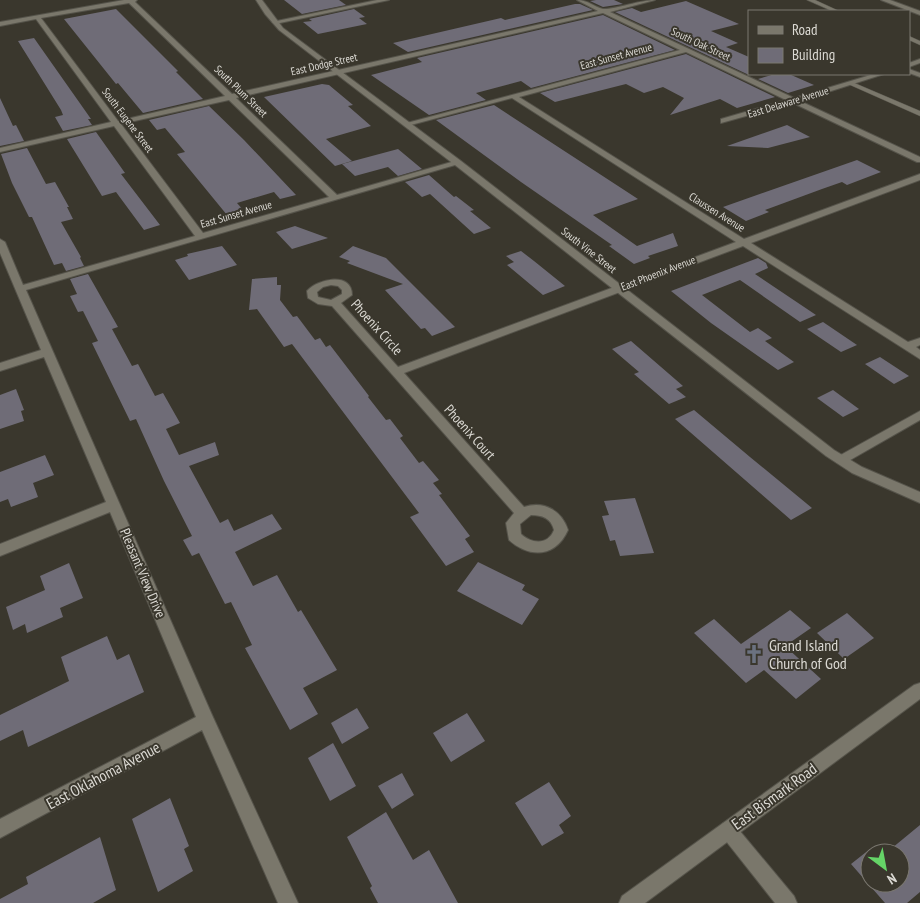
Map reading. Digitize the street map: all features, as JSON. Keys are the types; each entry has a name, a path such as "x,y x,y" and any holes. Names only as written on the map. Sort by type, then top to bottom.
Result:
{"street":[{"path":"0,24 133,0"},
{"name":"South Plum Street","path":"133,0 335,198"},
{"name":"South Vine Street","path":"259,0 281,29 458,163 841,460 857,470 920,498"},
{"path":"275,22 386,0"},
{"name":"South Oak Street","path":"580,0 920,160"},
{"name":"East Dodge Street","path":"0,150 652,0"},
{"path":"884,0 920,13"},
{"name":"South Eugene Street","path":"37,17 201,237"},
{"name":"East Sunset Avenue","path":"407,124 686,50"},
{"name":"East Delaware Avenue","path":"724,121 878,75"},
{"name":"Claussen Avenue","path":"513,96 909,346"},
{"name":"East Sunset Avenue","path":"20,289 458,163"},
{"name":"East Phoenix Avenue","path":"396,372 743,241 920,177"},
{"name":"Pleasant View Drive","path":"0,244 206,720 288,903"},
{"name":"Phoenix Circle","path":"335,303 396,372"},
{"path":"920,341 909,346 920,355"},
{"path":"0,367 47,352"},
{"name":"Phoenix Court","path":"396,372 522,513"},
{"path":"841,460 920,415"},
{"path":"0,550 113,505"},
{"name":"East Bismark Road","path":"629,903 920,690"},
{"name":"East Oklahoma Avenue","path":"0,829 206,720"},
{"path":"728,830 787,903"}],"lane":[{"path":"810,0 834,10"},
{"path":"850,83 920,114"}],"building":[{"path":"284,0 339,0 346,5 302,14"},
{"path":"614,0 623,4 603,7 590,1"},
{"path":"686,1 739,24 711,31 738,43 726,47 748,57 748,75 615,12 632,8 641,12"},
{"path":"580,4 593,10 408,52 393,43 501,18 505,20"},
{"path":"116,9 203,99 143,113 118,83 116,84 64,19"},
{"path":"354,9 365,17 359,18 367,24 318,34 303,22 312,21 309,19"},
{"path":"603,15 675,50 531,88 521,81 476,93 486,100 429,115 371,75 422,62 417,58"},
{"path":"34,38 91,119 88,119 92,125 63,131 55,117 63,115 61,110 18,41"},
{"path":"686,54 775,97 737,108 720,99 670,115 684,98 663,87 644,93 626,84 555,102 540,93"},
{"path":"772,75 791,75 814,85 788,93 758,79"},
{"path":"322,84 329,85 353,105 348,106 371,126 326,139 352,161 335,166 264,97"},
{"path":"0,98 13,126 16,125 24,141 0,146"},
{"path":"494,105 638,199 593,215 637,246 673,233 678,246 648,256 650,258 634,264 609,246 612,245 436,120"},
{"path":"209,106 296,195 280,199 274,192 237,203 244,211 227,215 177,154 185,152 165,128 157,130 149,120"},
{"path":"787,125 810,137 768,148 727,146"},
{"path":"96,132 125,173 121,174 160,225 144,230 116,192 102,196 67,139"},
{"path":"27,148 46,184 55,182 69,207 67,207 73,219 61,222 81,257 84,266 66,271 62,263 54,265 32,217 29,217 12,183 1,154"},
{"path":"398,149 422,169 398,176 388,167 355,176 342,164"},
{"path":"857,160 881,172 847,185 842,182 822,189 765,210 769,212 746,221 723,207"},
{"path":"429,175 454,197 456,196 474,210 470,211 491,228 474,234 430,194 422,197 405,182"},
{"path":"295,226 328,238 292,249 276,232"},
{"path":"222,246 237,265 189,280 175,260 188,256 187,254"},
{"path":"353,246 386,258 455,327 432,336 425,328 421,329 385,290 403,284 347,263 350,261 339,257"},
{"path":"521,251 565,286 543,295 507,265 514,262 506,256"},
{"path":"758,258 766,263 768,268 755,274 816,315 800,322 740,280 702,295 750,332 758,328 772,338 765,341 794,362 778,370 711,323 671,291"},
{"path":"88,274 118,327 112,329 132,366 138,364 155,396 163,393 180,423 166,429 179,455 215,442 219,455 189,466 220,523 228,519 234,531 272,514 282,529 235,552 253,586 277,575 298,612 301,610 337,670 303,688 318,714 290,730 245,648 252,645 231,602 225,604 199,553 192,556 183,540 192,536 164,481 136,419 130,421 92,343 98,341 83,311 78,312 70,296 77,294 70,279"},
{"path":"277,277 277,285 281,285 280,300 293,317 297,316 315,340 320,338 326,347 330,345 386,420 390,419 403,436 400,438 419,463 423,461 439,480 433,483 442,494 439,495 470,536 465,539 474,552 446,566 410,517 419,513 292,344 284,347 257,309 249,310 252,279"},
{"path":"823,322 857,345 841,352 807,329"},
{"path":"631,341 683,386 676,389 686,397 669,404 634,374 639,372 612,349"},
{"path":"880,357 909,376 894,384 865,364"},
{"path":"16,389 24,410 21,411 24,421 0,429 0,395"},
{"path":"833,390 859,409 843,417 817,398"},
{"path":"694,410 812,508 791,520 675,419"},
{"path":"45,455 54,475 33,483 38,497 11,507 8,499 0,502 0,472"},
{"path":"635,498 654,553 620,556 615,540 610,541 602,516 609,515 604,501"},
{"path":"478,562 525,585 522,590 539,599 522,625 457,591"},
{"path":"69,563 83,598 60,608 63,617 27,633 25,624 13,630 6,607 45,590 40,576"},
{"path":"790,610 811,628 785,646 821,679 796,699 764,670 746,683 694,633 714,619 741,644"},
{"path":"847,613 874,638 844,659 817,633"},
{"path":"107,636 117,660 129,654 144,692 28,747 23,730 0,741 0,715 69,681 61,657"},
{"path":"357,708 369,728 342,744 331,723"},
{"path":"467,713 485,741 451,762 433,733"},
{"path":"333,743 356,786 330,801 308,758"},
{"path":"402,773 414,795 392,809 378,786"},
{"path":"549,782 571,816 559,825 564,833 542,846 515,803"},
{"path":"170,798 189,846 184,849 193,871 158,892 132,819"},
{"path":"386,812 413,860 429,850 458,903 378,903 370,888 372,886 347,837"},
{"path":"920,825 920,892 907,903 885,903 876,893 910,893 910,843 898,843"},
{"path":"100,837 116,890 93,903 0,903 0,899 28,884 26,877"},
{"path":"860,857 860,874 851,864"}],"place":[{"name":"Grand Island Church of God","path":"754,654"}]}
